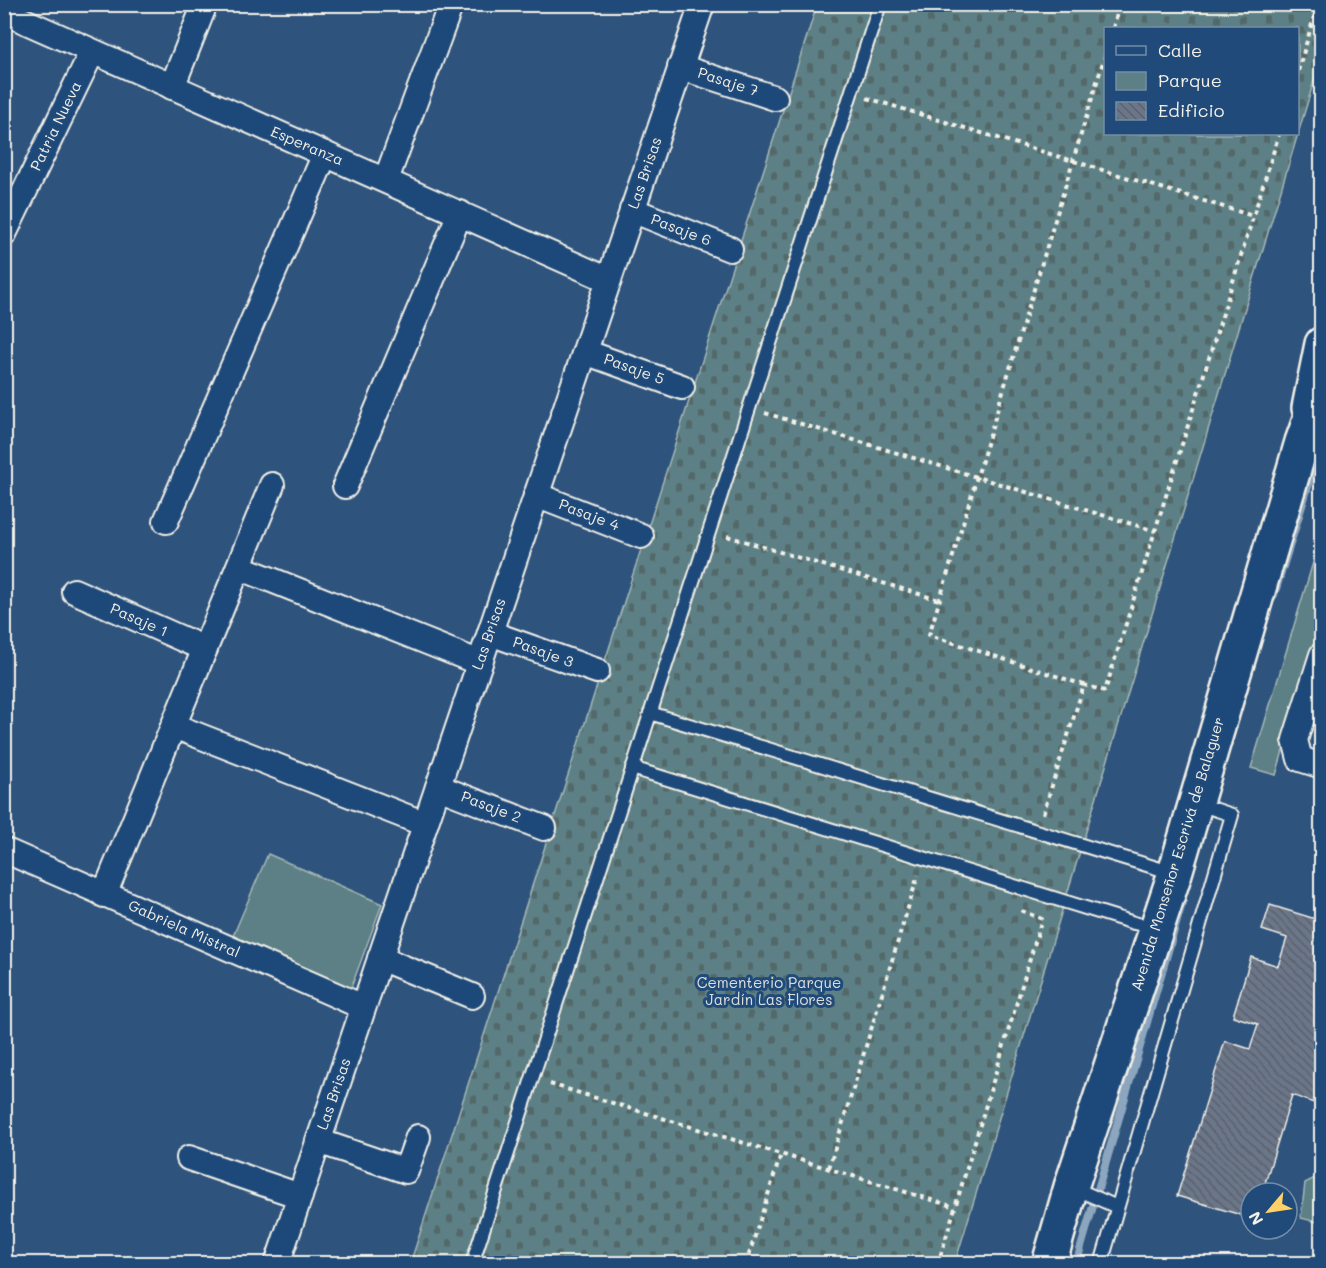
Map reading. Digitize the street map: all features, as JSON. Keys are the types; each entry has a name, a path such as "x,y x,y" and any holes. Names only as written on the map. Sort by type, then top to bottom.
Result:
{"main road":[{"name":"Avenida Monseñor Escrivá de Balaguer","path":"1302,442 1322,344"},
{"name":"Avenida Monseñor Escrivá de Balaguer","path":"1049,1263 1071,1187 1157,928 1302,442 1322,386"}],"street":[{"path":"172,87 205,4"},
{"path":"386,180 451,4"},
{"name":"Las Brisas","path":"277,1263 702,4"},
{"name":"Esperanza","path":"4,12 609,280"},
{"name":"Patria Nueva","path":"4,234 92,52"},
{"name":"Pasaje 7","path":"681,67 775,98"},
{"path":"166,521 325,154"},
{"name":"Pasaje 6","path":"632,210 730,249"},
{"path":"345,486 460,213"},
{"name":"Pasaje 5","path":"585,351 682,387"},
{"path":"105,895 272,485"},
{"name":"Pasaje 4","path":"536,495 641,536"},
{"path":"239,567 480,663"},
{"name":"Pasaje 1","path":"74,591 205,649"},
{"name":"Pasaje 3","path":"490,633 597,671"},
{"path":"1322,655 1295,740 1300,759 1322,766"},
{"path":"174,726 425,824"},
{"name":"Pasaje 2","path":"438,787 544,828"},
{"name":"Gabriela Mistral","path":"4,850 363,1007"},
{"path":"380,958 472,996"},
{"path":"318,1141 406,1171 418,1137"},
{"path":"189,1158 300,1196"}],"lane":[{"path":"472,1263 879,4"},
{"path":"650,713 1174,873"},
{"path":"632,768 1134,923 1157,928"},
{"path":"1101,1263 1232,815 1195,802"},
{"path":"1071,1187 1117,1207"}],"path":[{"path":"1113,27 1120,4"},
{"path":"1299,68 1318,4"},
{"path":"1104,58 929,635 1104,691 1279,135"},
{"path":"851,93 1254,216"},
{"path":"749,408 1155,531"},
{"path":"709,530 939,600"},
{"path":"1038,832 1084,685"},
{"path":"829,1168 923,857"},
{"path":"938,1263 1042,919 1022,911 1029,889"},
{"path":"532,1079 955,1207"},
{"path":"746,1263 781,1154"}],"green space":[{"name":"Cementerio Parque Jardín Las Flores","path":"817,5 1321,5 1321,58 1299,131 1299,27 1104,27 1104,135 1298,135 955,1263 410,1264"},
{"path":"1321,536 1321,620 1276,775 1251,768"},
{"path":"268,854 382,904 351,988 233,936"},
{"path":"1321,1175 1321,1223 1301,1218 1305,1183"}],"building":[{"path":"1270,905 1322,921 1322,1078 1314,1103 1292,1095 1266,1181 1239,1181 1239,1214 1177,1196 1225,1041 1250,1049 1258,1024 1233,1016 1251,957 1278,966 1287,938 1262,930"}],"waterway":[{"path":"1274,595 1322,442"},
{"path":"1076,1264 1183,900"}]}
